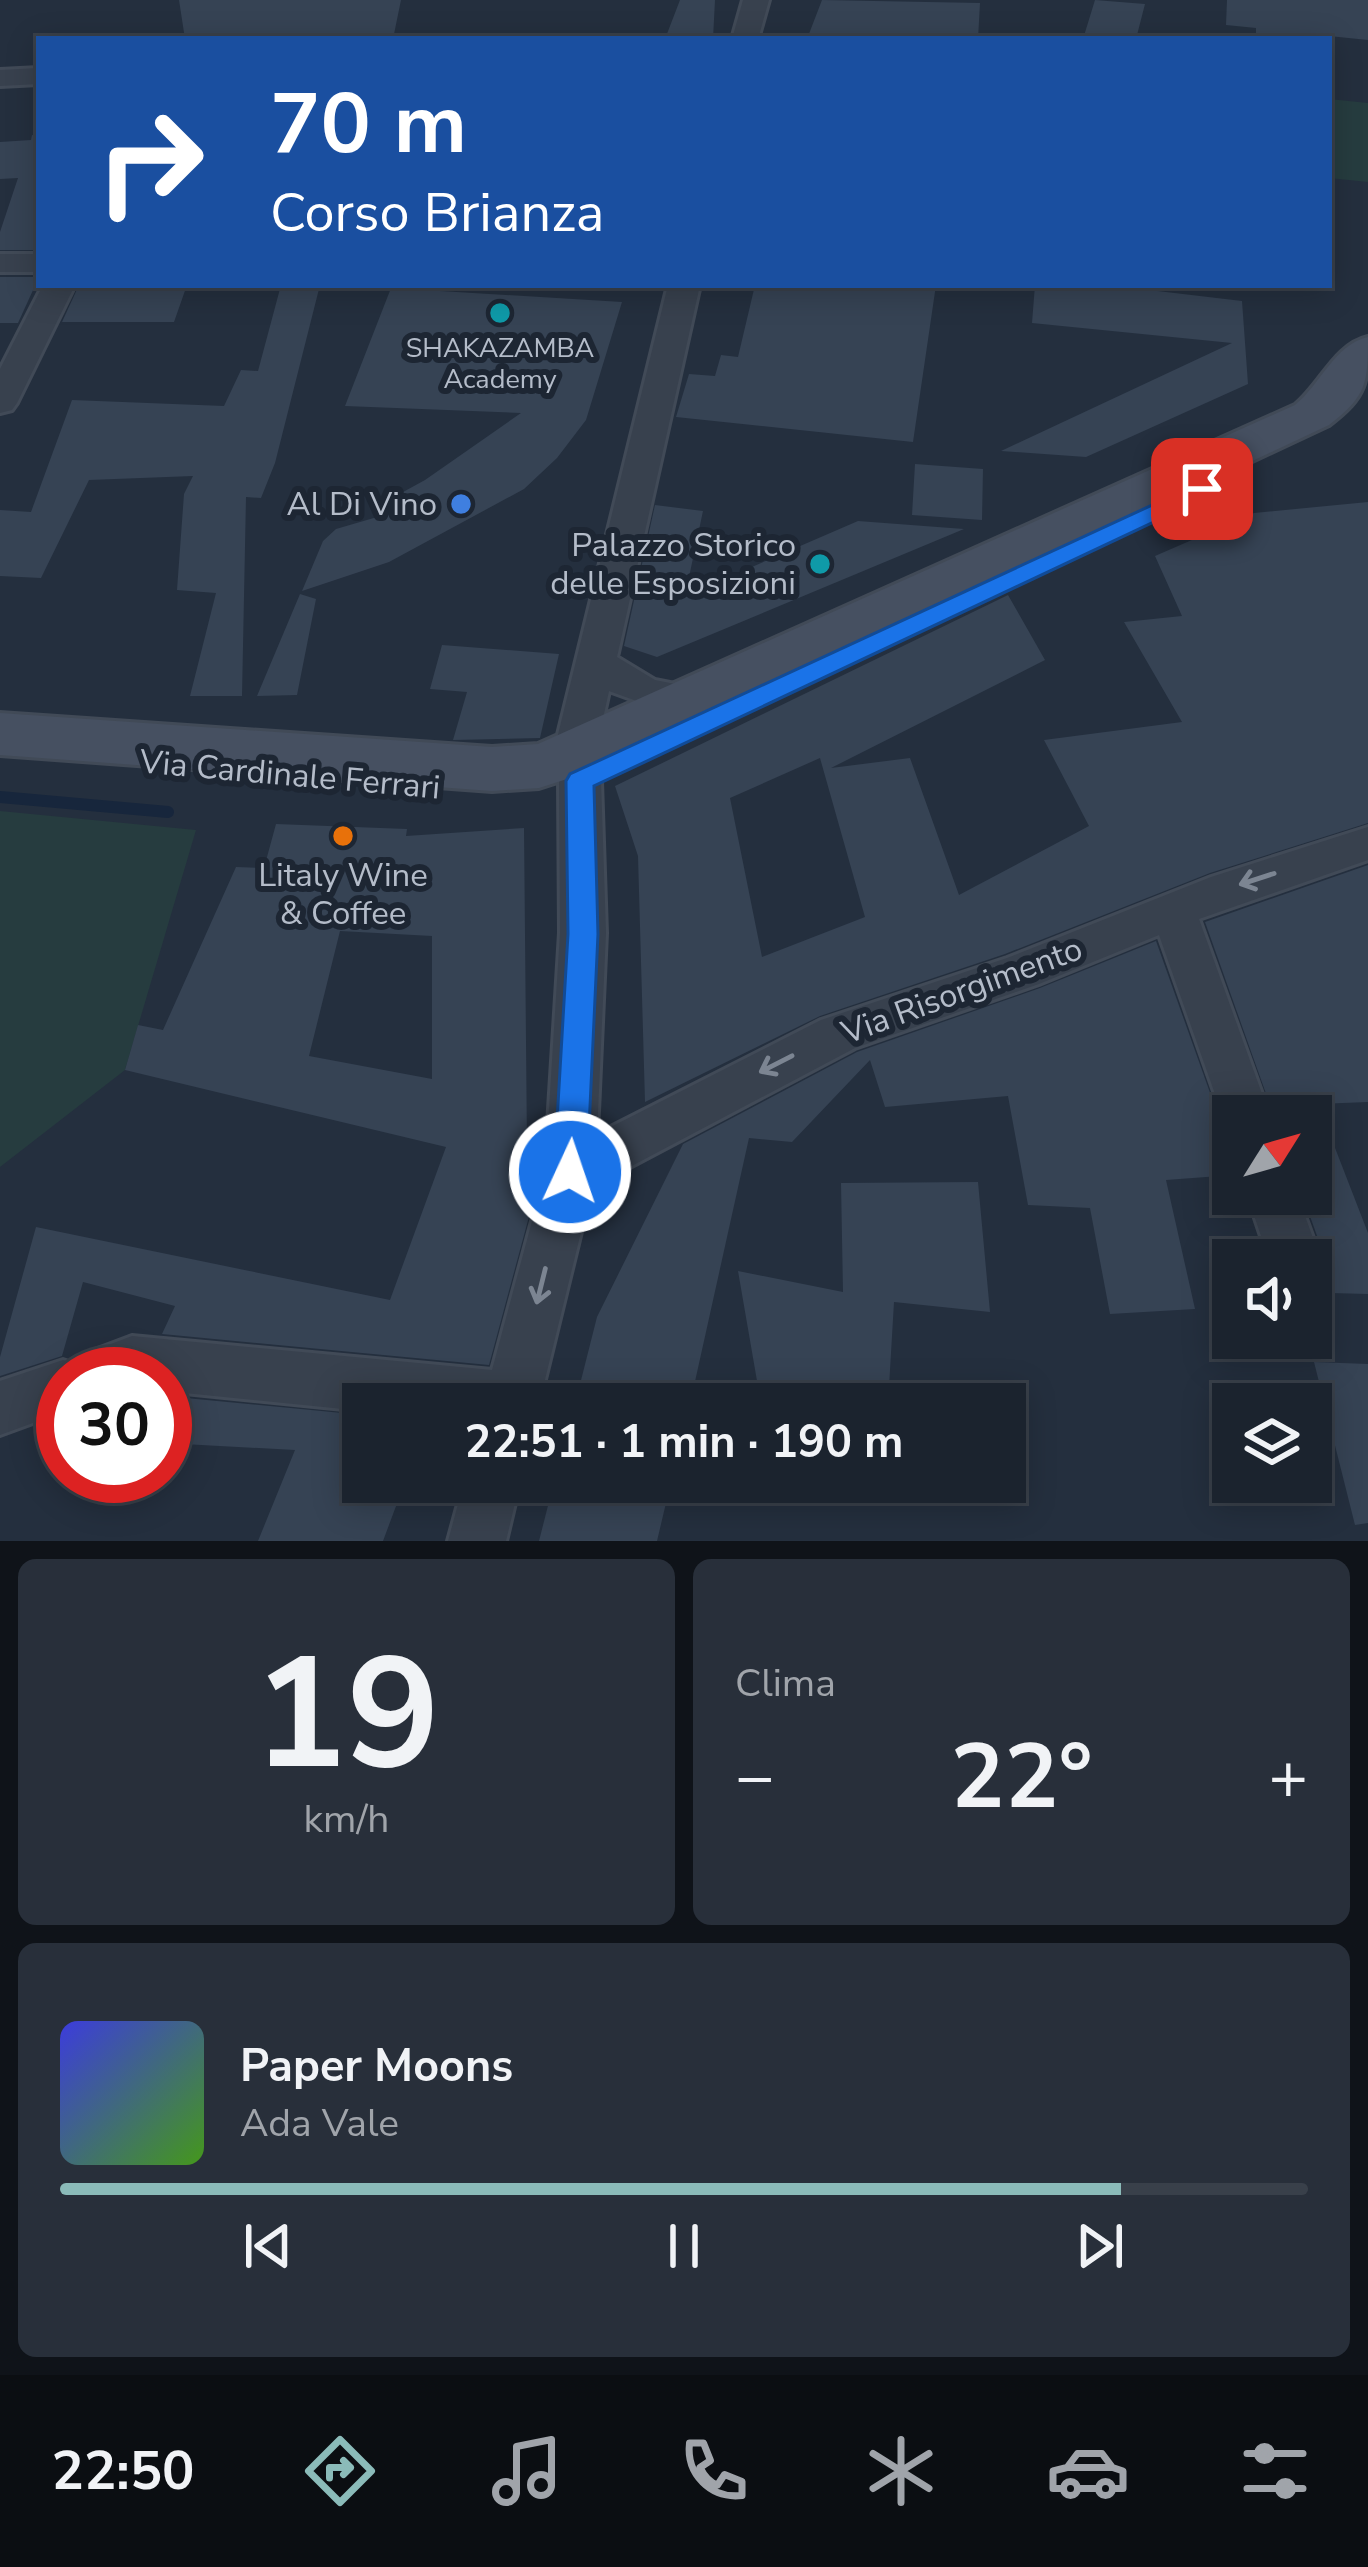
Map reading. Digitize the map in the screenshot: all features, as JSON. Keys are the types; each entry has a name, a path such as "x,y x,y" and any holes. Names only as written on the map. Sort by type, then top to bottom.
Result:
{"main road":[{"path":"577,768 696,701 1274,434 1359,390"},
{"path":"577,768 1117,527 1359,390"},
{"name":"Via Cardinale Ferrari","path":"0,734 492,769 577,768"},
{"name":"Via Cardinale Ferrari","path":"0,752 484,790 542,789 577,768"}],"street":[{"path":"746,36 755,0"},
{"path":"0,78 36,76"},
{"path":"0,263 36,262"},
{"path":"0,404 58,288"},
{"path":"517,1383 570,1172 583,934 577,768 593,658 683,288"},
{"path":"593,658 641,690 696,701"},
{"name":"Via Risorgimento","path":"570,1172 838,1034 1023,971 1173,909 1368,843"},
{"path":"1173,909 1238,1095"},
{"path":"192,1368 342,1384"},
{"path":"0,1408 36,1395"},
{"path":"477,1541 487,1503"}],"green space":[{"path":"1332,99 1368,103 1368,182 1332,178"},
{"path":"0,811 196,830 125,1070 0,1167"}],"building":[{"path":"179,0 401,0 394,36 185,36"},
{"path":"680,0 715,0 713,36 666,36"},
{"path":"822,0 980,3 978,36 808,36"},
{"path":"1095,0 1145,4 1137,36 1084,36"},
{"path":"1227,0 1368,0 1368,40 1256,36 1256,28 1226,25"},
{"path":"36,136 36,250 0,250 0,232 18,178 0,179 0,142"},
{"path":"0,277 36,277 18,323 0,323"},
{"path":"78,288 186,288 174,322 62,322"},
{"path":"280,288 319,288 275,463 261,498 246,497 242,696 190,696 216,593 177,590 184,494 193,476 89,480 41,578 0,576 0,510 31,512 72,400 224,406 241,370 258,371"},
{"path":"391,288 622,302 586,420 557,458 524,489 389,562 302,591 323,541 336,529 384,515 383,503 425,480 521,413 345,406"},
{"path":"754,288 936,288 913,442 676,417 689,374 715,376 721,355 738,357"},
{"path":"1035,288 1132,288 1242,301 1248,384 1086,457 1001,451 1232,343 1032,323"},
{"path":"915,464 983,469 982,520 912,515"},
{"path":"1368,502 1368,823 1210,873 1005,954 820,1016 645,1102 638,856 615,786 1008,595 1045,660 831,768 910,758 959,895 1089,826 1044,740 1182,722 1124,622 1182,616 1155,556 1254,513","holes":["820,758 865,917 762,957 730,798"]},
{"name":"Palazzo Storico delle Esposizioni","path":"655,505 703,511 685,596 858,521 964,529 657,657 624,646"},
{"path":"300,594 316,599 297,695 257,696"},
{"path":"442,645 559,654 540,738 453,740 467,692 430,689"},
{"path":"276,824 407,829 406,836 524,828 527,1147 542,1151 541,1172 489,1365 162,1334 175,1306 83,1282 65,1347 36,1347 36,1364 0,1376 0,1357 36,1227 390,1300 446,1147 125,1070 138,1025 163,1030 236,867 264,868","holes":["340,931 432,936 432,1079 309,1056"]},
{"path":"1368,865 1368,1102 1332,1103 1332,1095 1267,1095 1205,922"},
{"path":"1156,941 1212,1098 1212,1177 1166,1180 1195,1309 1110,1314 1090,1208 1028,1205 1008,1096 885,1107 870,1060 792,1142 749,1138 695,1383 580,1383 597,1317 683,1144 857,1052 1040,988"},
{"path":"1332,1140 1368,1233 1368,1294 1332,1293 1332,1239 1318,1239 1310,1215 1332,1215"},
{"path":"978,1182 990,1312 894,1302 889,1383 757,1383 738,1271 843,1292 841,1183"},
{"path":"1314,1362 1368,1364 1368,1523 1355,1525 1332,1434 1332,1383 1319,1383"},
{"path":"192,1399 342,1413 342,1503 397,1503 383,1541 258,1541 295,1450 192,1444"},
{"path":"549,1503 666,1503 657,1541 539,1541"}],"waterway":[{"path":"0,797 168,812"}],"place":[{"name":"SHAKAZAMBA Academy","path":"500,313"},
{"name":"Al Di Vino","path":"461,504"},
{"name":"Palazzo Storico delle Esposizioni","path":"820,564"},
{"name":"Litaly Wine & Coffee","path":"343,836"}],"route":[{"path":"570,1172 583,934 580,781 1202,489"}]}
